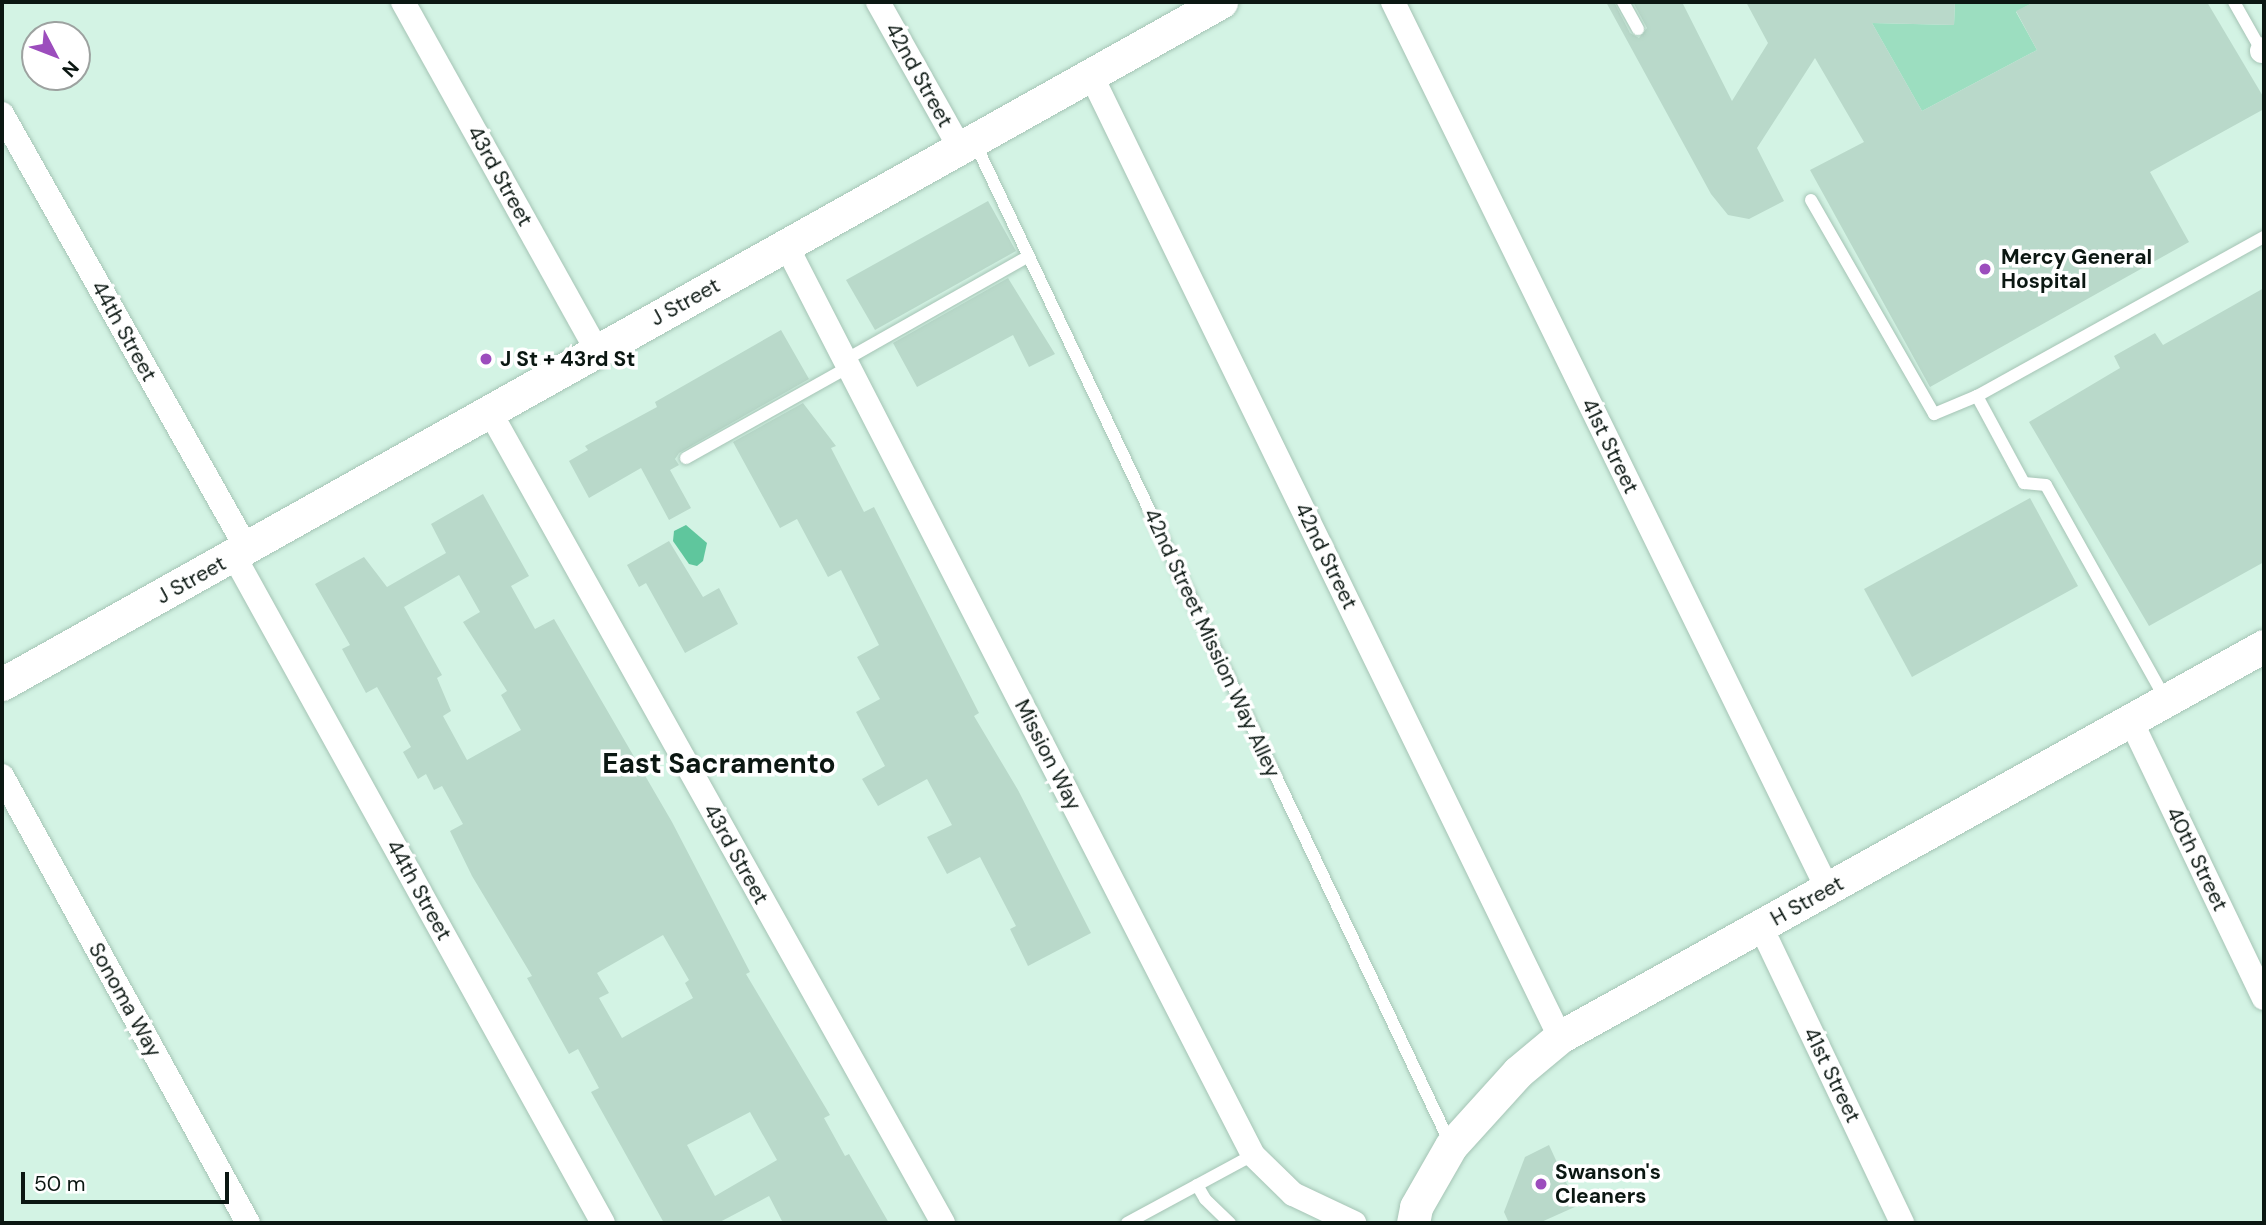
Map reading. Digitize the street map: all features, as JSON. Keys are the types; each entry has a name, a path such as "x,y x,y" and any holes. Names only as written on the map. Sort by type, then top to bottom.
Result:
{"main road":[{"name":"J Street","path":"2,684 1221,2"},
{"name":"H Street","path":"1413,1223 1416,1207 1451,1146 1518,1072 1560,1037 1623,998 1761,927 2264,646"}],"street":[{"name":"43rd Street","path":"403,2 597,351"},
{"name":"42nd Street","path":"878,2 967,144"},
{"name":"41st Street","path":"1392,2 1828,890"},
{"name":"42nd Street","path":"1091,75 1560,1037"},
{"name":"44th Street","path":"2,114 603,1223"},
{"name":"Mission Way","path":"786,245 1253,1155 1293,1194 1354,1223"},
{"name":"43rd Street","path":"490,412 943,1223"},
{"name":"40th Street","path":"2131,721 2264,998"},
{"name":"Sonoma Way","path":"2,776 248,1223"},
{"name":"41st Street","path":"1761,927 1902,1223"}],"lane":[{"path":"1623,2 1638,29"},
{"path":"2234,2 2264,52"},
{"name":"42nd Street Mission Way Alley","path":"967,144 1029,256 1451,1146"},
{"path":"1811,200 1934,414 1977,396 2264,237"},
{"path":"686,458 1029,256"},
{"path":"1977,396 2024,483 2046,485 2167,701"},
{"path":"1126,1223 1253,1155"},
{"path":"1197,1185 1205,1199 1230,1223"}],"shaded area":[{"path":"1955,2 2034,2 2016,12 2037,50 1922,111 1872,23 1954,25"},
{"path":"686,525 707,543 703,561 697,566 689,564 673,541 674,531"}],"building":[{"path":"1606,2 1614,2 1630,33 1639,38 1647,28 1633,2 1682,2 1732,101 1768,43 1746,2 1955,2 1954,25 1872,23 1922,111 2037,50 2016,11 2034,2 2207,2 2264,98 2264,109 2150,172 2189,242 1930,387 1810,170 1864,142 1815,58 1757,148 1784,201 1749,219 1728,215 1711,194"},
{"path":"988,201 1016,251 875,330 846,280"},
{"path":"1008,278 1055,354 1029,367 1013,335 917,387 893,343"},
{"path":"2264,288 2264,562 2149,626 2029,422 2120,368 2114,356 2155,333 2163,345"},
{"path":"781,330 809,379 679,453 675,459 679,465 670,470 691,508 669,520 641,468 589,498 569,461 588,450 585,446 657,407 655,402"},
{"path":"803,403 836,446 831,448 864,512 874,507 979,713 974,716 1018,790 1091,933 1028,966 1010,929 1016,926 980,857 947,874 927,837 952,825 927,779 878,806 862,779 885,766 856,712 880,699 857,657 879,645 841,570 828,577 797,519 780,528 733,442"},
{"path":"483,494 529,576 511,586 535,629 554,619 672,822 750,972 746,974 830,1115 824,1118 845,1156 849,1154 889,1223 783,1223 769,1196 718,1223 664,1223 591,1092 599,1088 578,1049 569,1054 527,978 532,976 472,876 450,831 463,824 442,786 434,790 426,774 418,779 403,752 411,747 377,687 366,693 342,649 350,645 315,584 364,557 387,587 446,553 431,524","holes":["459,575 480,612 463,622 507,691 501,695 521,730 467,760 443,716 451,711 437,678 442,675 404,607","663,935 689,980 685,983 693,998 622,1038 599,998 609,993 597,973","750,1112 777,1160 715,1196 687,1145"]},
{"path":"2030,498 2078,586 1912,677 1864,589"},
{"path":"669,541 703,597 719,588 738,624 685,653 646,583 639,587 627,565"},
{"name":"Swanson's Cleaners","path":"1549,1145 1577,1206 1539,1223 1509,1223 1504,1212 1525,1157"}],"place":[{"name":"Mercy General Hospital","path":"1985,269"},
{"name":"J St + 43rd St","path":"486,359"},
{"name":"Swanson's Cleaners","path":"1541,1184"}],"district":[{"name":"East Sacramento","path":"719,764"}]}
